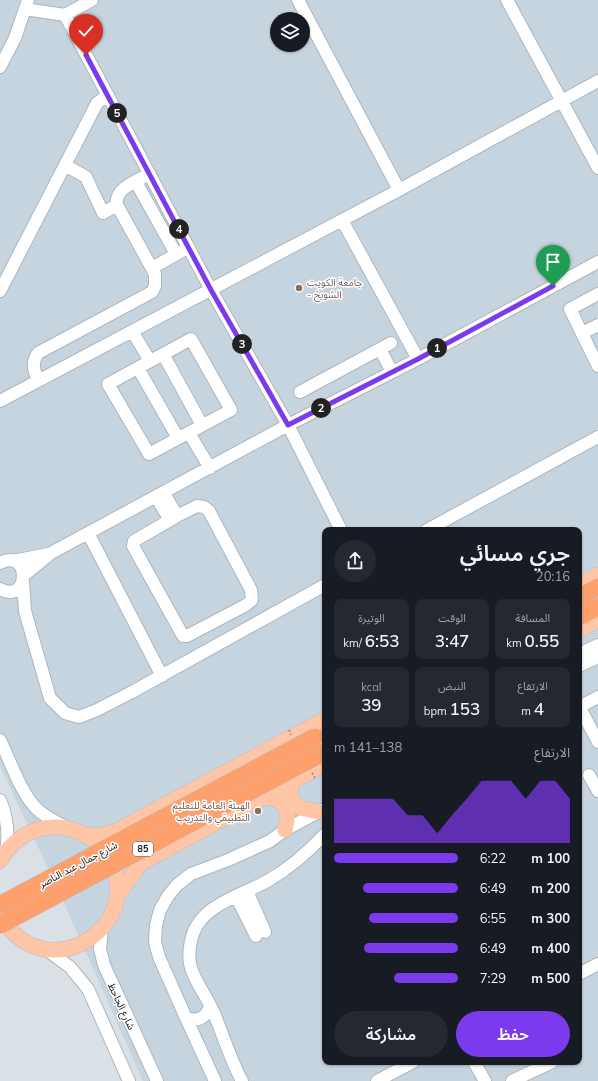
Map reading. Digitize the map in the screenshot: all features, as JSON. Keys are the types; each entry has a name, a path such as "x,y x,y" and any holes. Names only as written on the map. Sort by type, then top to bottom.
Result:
{"highway":[{"path":"582,595 598,587"},
{"path":"582,615 598,606"},
{"name":"شارع جمال عبد الناصر","path":"0,905 322,734"},
{"name":"شارع جمال عبد الناصر","path":"0,924 322,754"}],"main road":[{"path":"582,583 598,575"},
{"path":"582,628 598,620"},
{"path":"3,856 13,844 22,837 37,830 53,827 69,829 96,836 114,832 322,722"},
{"path":"116,896 141,863 322,766"},
{"path":"292,782 290,792 291,800 300,808 322,810"},
{"path":"264,797 275,799 284,806 288,816 285,830"},
{"path":"0,916 11,932 20,939 33,946 47,950 57,950 76,946 94,936 102,929 113,912 116,896 116,878 110,860 99,845 84,834"},
{"path":"0,938 20,939"}],"street":[{"path":"0,67 15,38 26,4 65,15 92,0"},
{"path":"298,0 399,190"},
{"path":"508,0 598,168"},
{"path":"65,15 211,290 288,425 339,527"},
{"path":"0,401 399,190 598,81"},
{"path":"0,291 98,103 108,95"},
{"path":"65,165 86,177 102,213 117,205"},
{"path":"38,381 33,366 34,359 38,353 152,292 156,281 155,274 117,205 117,195 120,191 150,174"},
{"path":"136,182 176,254"},
{"path":"342,220 418,359"},
{"path":"152,268 189,248"},
{"path":"2,590 16,590 20,586 23,578 51,553 288,425 418,359 598,262"},
{"path":"598,294 570,309 598,366"},
{"path":"582,333 598,325"},
{"path":"132,332 150,361"},
{"path":"192,339 231,410 149,454 108,384 163,354 192,339"},
{"path":"300,392 391,343"},
{"path":"380,349 392,372"},
{"path":"163,354 202,425"},
{"path":"138,368 184,436 210,468"},
{"path":"435,527 598,437"},
{"path":"160,495 174,518"},
{"path":"197,506 204,507 208,511 251,590 252,600 246,605 221,618 187,636 183,636 133,546 134,541 197,506"},
{"path":"88,533 162,676"},
{"path":"5,559 51,553"},
{"path":"5,559 18,564 22,569 24,611 50,698 65,713 79,717 98,710 162,676 322,587"},
{"path":"2,590 24,611"},
{"path":"221,618 231,637"},
{"path":"582,653 598,645"},
{"path":"582,665 598,657"},
{"path":"582,705 598,697"},
{"path":"582,711 594,727 598,742"},
{"path":"0,740 32,804 43,814 69,829"},
{"path":"589,775 598,791"},
{"path":"0,800 7,826 7,844 3,856"},
{"path":"215,1081 159,957 156,942 156,924 160,910 168,896 177,885 191,874 270,841 285,830 322,810"},
{"path":"242,1081 220,1025 191,967 189,956 190,941 195,926 204,915 214,907 269,880 302,858 322,841"},
{"path":"242,894 260,934"},
{"name":"شارع الجاحظ","path":"102,929 100,949 106,969 157,1081"},
{"path":"47,950 70,967 88,989 129,1081"},
{"path":"582,973 597,968"},
{"path":"186,1018 199,1020 205,1017 209,1011 210,1005"},
{"path":"194,1037 197,1031 207,1024 220,1025"},
{"path":"378,1081 407,1065"},
{"path":"476,1065 485,1081"},
{"path":"512,1081 546,1065"}],"shaded area":[{"name":"جامعة الكويت - الشويخ","path":"0,0 598,0 598,1081 143,1081 55,883 0,766"}],"place":[{"name":"جامعة الكويت - الشويخ","path":"299,288"},
{"name":"الهيئة العامة للتعليم التطبيقي والتدريب","path":"258,811"}],"route":[{"path":"86,55 211,290 288,425 418,359 553,286"}]}
